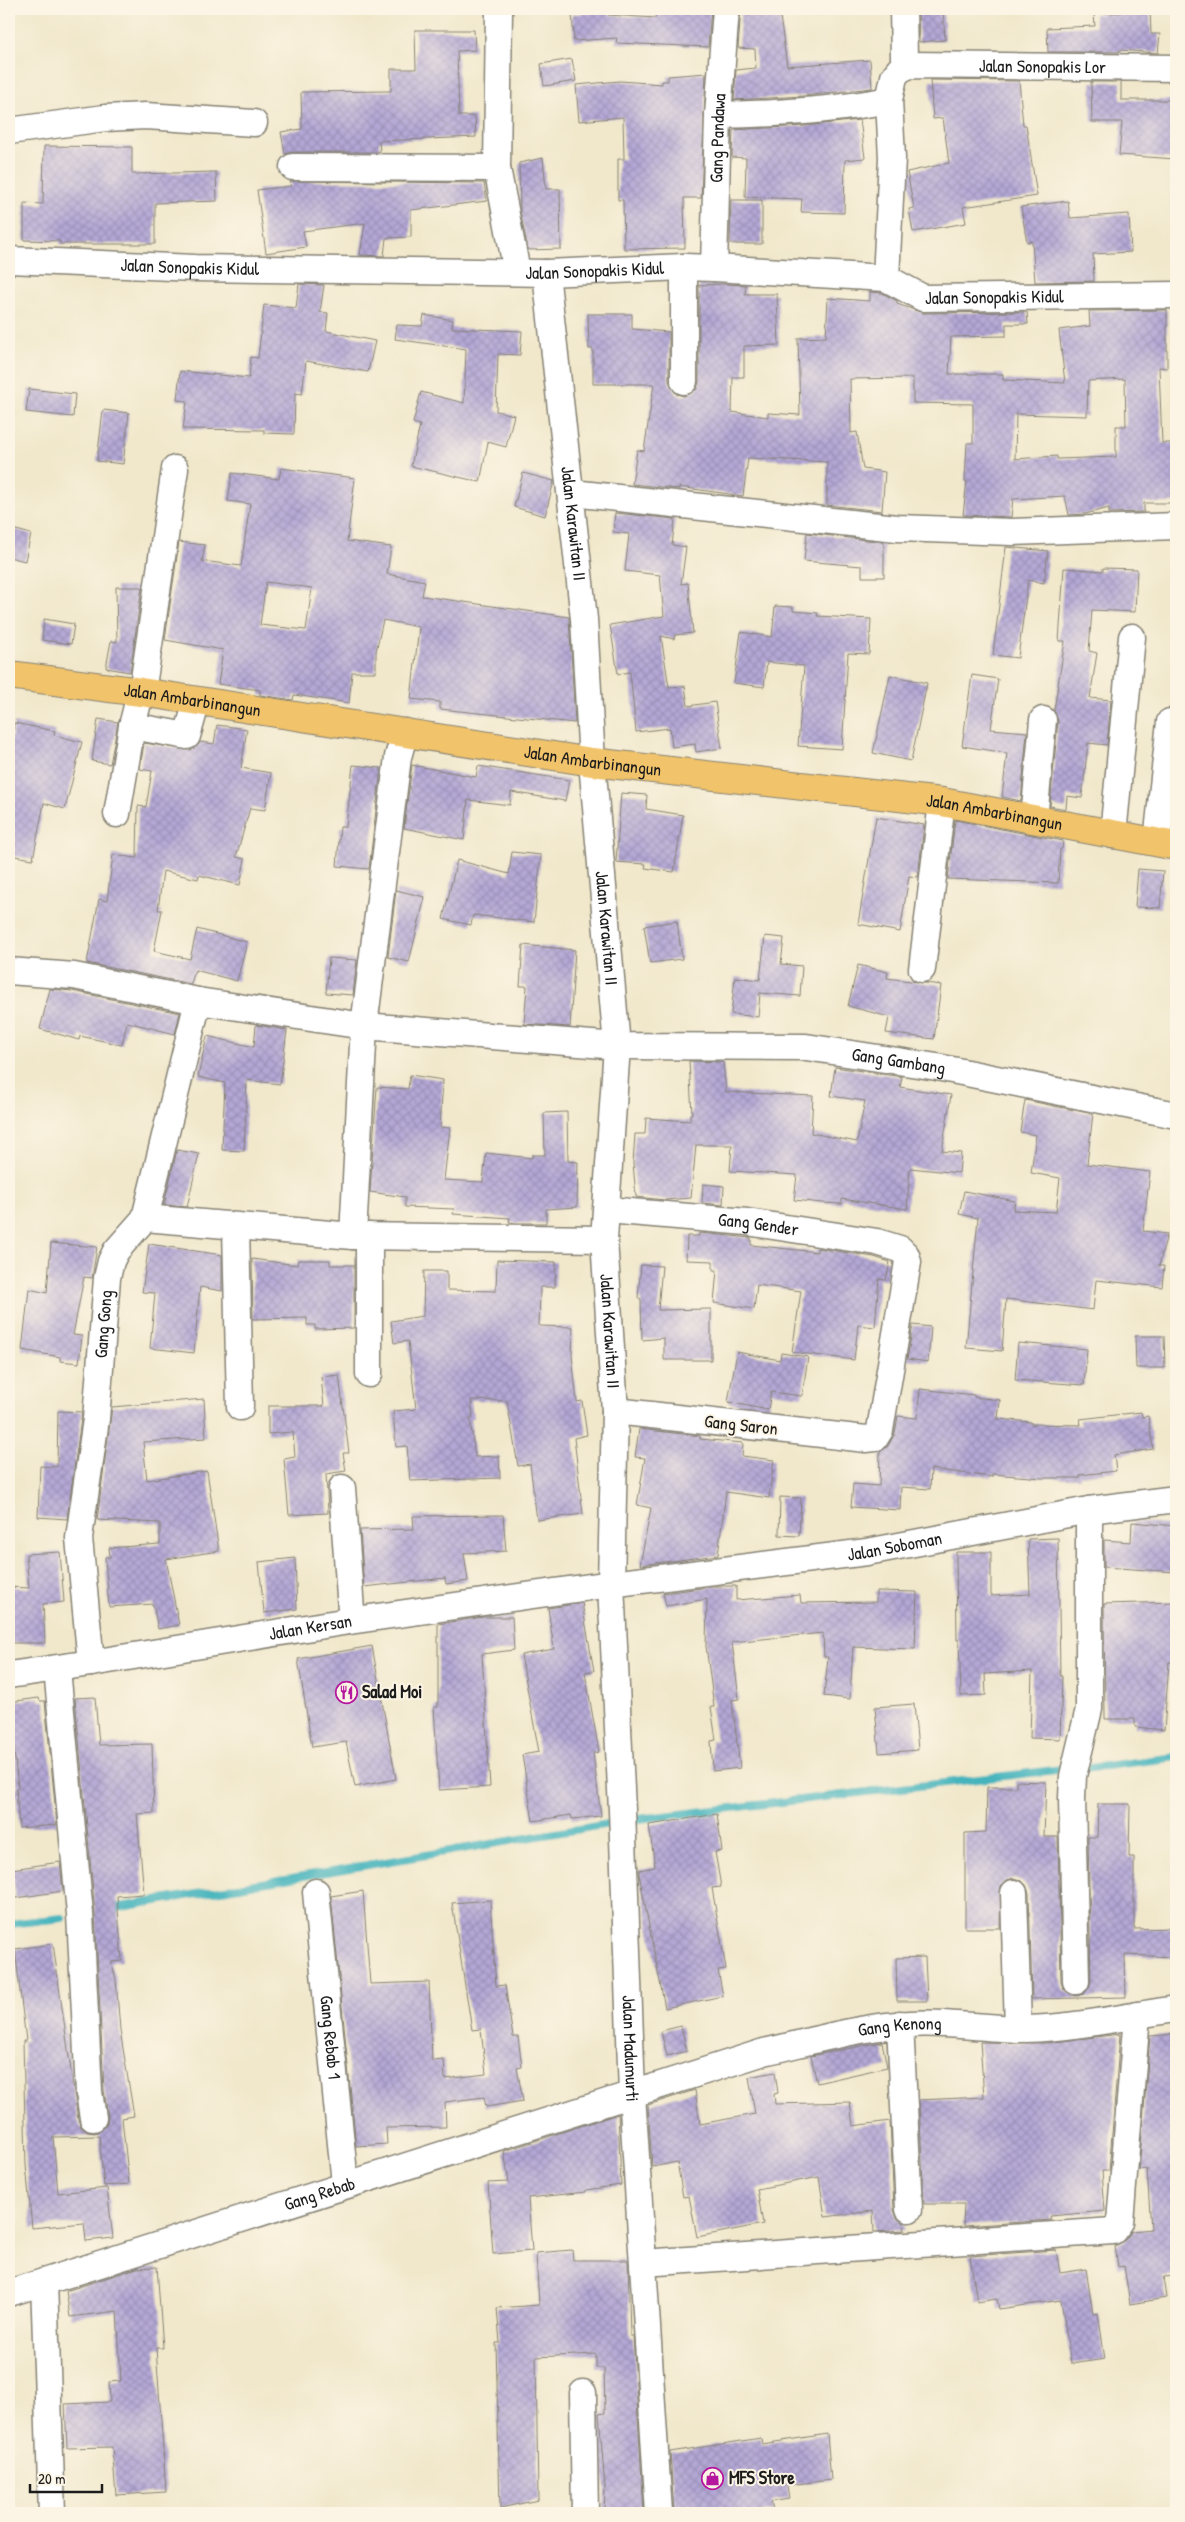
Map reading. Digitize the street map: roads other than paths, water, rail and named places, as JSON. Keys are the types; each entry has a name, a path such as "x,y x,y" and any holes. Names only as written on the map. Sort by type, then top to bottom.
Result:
{"main road":[{"name":"Jalan Ambarbinangun","path":"9,674 141,692 592,762 942,802 1113,836 1167,844"}],"street":[{"path":"499,9 497,168 517,272"},
{"name":"Gang Pandawa","path":"714,268 718,115 726,9"},
{"path":"886,278 892,158 889,100 894,77 899,70 909,65 904,58 903,9"},
{"name":"Jalan Sonopakis Lor","path":"909,65 1176,68"},
{"path":"718,115 794,113 848,108 889,100"},
{"path":"9,132 105,118 146,116 254,123"},
{"path":"293,167 497,168"},
{"name":"Jalan Sonopakis Kidul","path":"9,260 195,268 546,273 684,267 886,278 923,298 1176,295"},
{"path":"684,267 684,382"},
{"name":"Jalan Karawitan II","path":"546,273 572,494 584,620 592,762 617,1046 604,1239 615,1411 611,1584"},
{"path":"117,814 132,726 141,692 175,469"},
{"path":"572,494 896,528 1012,532 1176,526"},
{"path":"1113,836 1132,637"},
{"path":"132,726 187,736 197,701"},
{"path":"1034,820 1043,720"},
{"path":"1167,844 1170,722"},
{"path":"369,1374 361,1236 364,1026 398,757 405,732"},
{"path":"922,969 942,802"},
{"name":"Gang Gambang","path":"9,971 74,976 198,1001 364,1026 617,1046 814,1048 937,1068 1176,1114"},
{"name":"Gang Gong","path":"91,1663 79,1538 96,1419 107,1278 110,1261 116,1251 145,1218 198,1001"},
{"name":"Gang Gender","path":"606,1210 747,1222 868,1240 900,1249 906,1255 908,1269 880,1430 875,1438 866,1438"},
{"path":"145,1218 236,1228 361,1236 604,1239"},
{"path":"236,1228 240,1407"},
{"name":"Gang Saron","path":"615,1411 866,1438"},
{"path":"342,1488 351,1610 349,1621"},
{"name":"Jalan Soboman","path":"611,1584 867,1552 1089,1510 1176,1499"},
{"path":"1076,1981 1072,1798 1073,1776 1090,1709 1089,1510"},
{"name":"Jalan Kersan","path":"9,1675 57,1669 349,1621 611,1584"},
{"name":"Jalan Madumurti","path":"611,1584 623,1822 632,2094 659,2513"},
{"path":"57,1669 80,1914 89,2092 93,2118"},
{"name":"Gang Rebab 1","path":"316,1892 345,2184"},
{"path":"1014,1893 1018,2029"},
{"name":"Gang Kenong","path":"632,2094 764,2052 874,2027 900,2024 1018,2029 1084,2025 1176,2009"},
{"path":"643,2262 1113,2232 1120,2222 1137,2015"},
{"path":"900,2024 908,2209"},
{"name":"Gang Rebab","path":"9,2293 345,2184 632,2094"},
{"path":"44,2282 52,2513"},
{"path":"584,2393 585,2513"}],"waterway":[{"path":"1090,1768 1176,1757"},
{"path":"109,1909 638,1819 1064,1769"},
{"path":"9,1924 62,1918"}],"place":[{"name":"Salad Moi","path":"346,1692"},
{"name":"MFS Store","path":"713,2478"}]}
